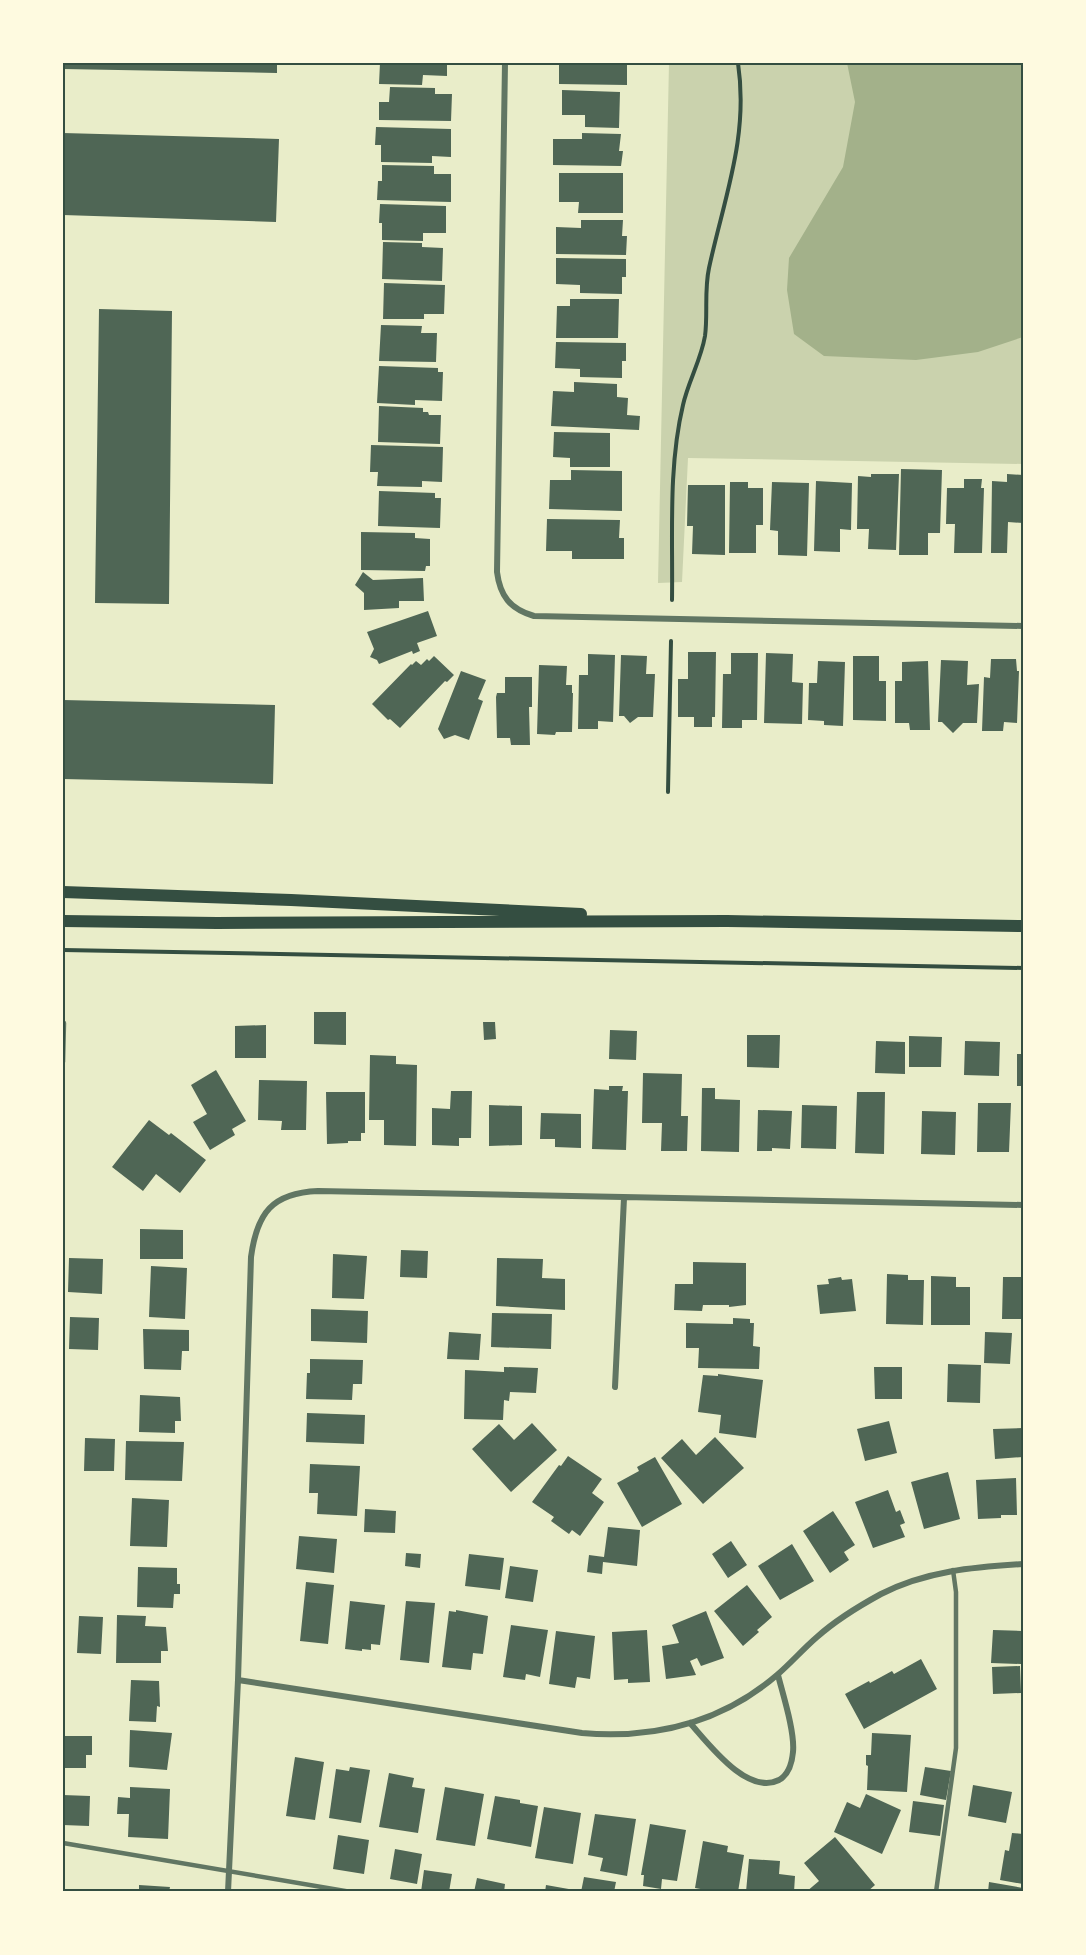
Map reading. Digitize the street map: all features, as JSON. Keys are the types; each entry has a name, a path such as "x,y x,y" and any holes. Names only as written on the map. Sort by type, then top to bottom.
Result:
{"main road":[{"path":"63,892 291,900 726,921"},
{"path":"63,921 240,923 726,921 1023,926"}],"street":[{"path":"505,63 497,572 502,596 522,613 534,616 1023,626"},
{"path":"228,1892 238,1680 251,1257 257,1226 270,1206 294,1194 318,1191 1023,1205"},
{"path":"615,1387 624,1198"},
{"path":"238,1680 582,1733 625,1735 690,1723 731,1708 778,1675 817,1636 883,1594 919,1578 953,1570 1023,1564"},
{"path":"690,1723 720,1757 742,1775 765,1783 777,1781 786,1775 794,1751 778,1675"}],"lane":[{"path":"63,1062 64,1023"},
{"path":"936,1892 956,1748 956,1593 953,1570"},
{"path":"63,1843 351,1892"}],"path":[{"path":"672,600 674,474 677,441 683,405 705,336 709,270 737,151 740,112 738,63"},
{"path":"668,792 671,641"},
{"path":"63,950 1023,968"}],"shaded area":[{"path":"669,63 1023,63 1023,464 688,458 682,582 658,583"},
{"path":"847,63 1023,63 1023,337 978,352 916,360 824,356 794,334 787,290 789,258 843,167 855,102"}],"building":[{"path":"63,63 277,63 277,73 63,69"},
{"path":"380,63 447,63 447,76 423,75 422,85 379,84"},
{"path":"559,63 627,63 627,85 559,84"},
{"path":"390,87 435,88 435,94 452,94 451,121 379,120 379,102 389,102"},
{"path":"562,90 620,92 619,128 585,127 585,115 562,115"},
{"path":"376,127 451,129 451,157 432,156 432,163 381,162 381,145 375,145"},
{"path":"63,133 279,139 276,222 63,215"},
{"path":"582,133 621,134 619,151 623,151 621,166 553,165 553,139 582,139"},
{"path":"382,165 434,166 434,174 451,174 451,202 377,200 378,181 382,181"},
{"path":"559,173 623,173 623,213 578,213 579,202 559,202"},
{"path":"380,204 446,206 446,233 423,233 423,241 382,240 382,223 379,223"},
{"path":"581,220 623,220 622,236 627,236 626,255 556,254 556,227 581,228"},
{"path":"383,242 422,243 422,247 443,248 442,281 382,279"},
{"path":"556,258 626,259 626,277 622,277 622,294 580,293 580,285 556,284"},
{"path":"384,283 445,285 444,314 424,314 424,319 383,319"},
{"path":"570,299 619,299 618,338 556,338 557,306 570,306"},
{"path":"99,309 172,311 169,604 95,603"},
{"path":"381,325 422,326 421,333 437,333 436,362 379,361"},
{"path":"556,342 626,343 626,361 622,361 622,378 580,377 580,369 555,368"},
{"path":"379,366 438,368 438,372 443,372 442,401 415,400 415,405 377,403"},
{"path":"574,382 617,384 617,397 628,398 627,415 640,416 639,430 551,426 553,391 574,392"},
{"path":"379,406 423,408 423,412 428,412 429,415 441,415 440,444 378,442"},
{"path":"554,432 610,433 610,467 570,467 570,458 553,457"},
{"path":"371,445 443,447 442,482 422,481 422,487 377,486 378,472 370,472"},
{"path":"901,469 942,470 940,533 928,533 928,555 899,555"},
{"path":"571,470 622,471 622,511 549,509 550,480 571,480"},
{"path":"871,474 899,474 896,550 868,549 869,529 857,529 858,476 871,477"},
{"path":"1007,474 1023,475 1023,523 1008,522 1007,553 991,553 992,481 1007,482"},
{"path":"964,479 982,479 981,488 984,488 982,553 954,553 955,524 946,524 947,488 964,488"},
{"path":"816,481 852,483 851,530 840,529 840,552 814,551"},
{"path":"730,482 748,482 748,488 763,488 763,525 756,525 756,553 729,553"},
{"path":"772,482 809,483 807,556 778,555 778,531 770,530"},
{"path":"688,485 725,485 725,555 692,554 693,526 687,526"},
{"path":"379,491 435,493 435,498 441,498 440,528 378,526"},
{"path":"547,519 620,520 619,538 624,538 624,559 572,559 572,551 546,551"},
{"path":"361,532 415,533 415,538 430,539 430,566 426,566 425,571 361,570"},
{"path":"363,572 373,580 423,578 424,601 399,601 399,608 364,610 364,593 355,585"},
{"path":"428,611 437,636 417,643 420,651 413,654 412,651 379,664 377,660 370,657 374,649 367,632"},
{"path":"688,652 716,652 715,717 712,717 712,727 694,727 694,717 678,717 678,679 688,679"},
{"path":"731,653 758,653 757,720 742,720 742,728 722,728 723,674 731,674"},
{"path":"766,653 793,654 792,682 803,683 802,724 764,723"},
{"path":"588,654 615,655 613,722 598,721 598,729 578,729 579,675 588,675"},
{"path":"621,655 647,656 646,674 655,674 653,717 638,717 630,723 624,716 619,716"},
{"path":"434,656 454,675 447,682 445,681 400,728 372,704 411,664 416,661 421,665"},
{"path":"853,656 879,656 879,681 886,681 886,721 853,720"},
{"path":"991,659 1016,659 1017,671 1019,671 1017,723 1004,722 1003,731 982,731 984,677 990,678"},
{"path":"941,660 968,661 967,685 979,684 977,723 963,723 953,733 942,722 938,722"},
{"path":"818,661 845,662 843,726 824,725 824,721 808,720 809,683 817,683"},
{"path":"928,661 930,730 910,730 909,723 895,723 895,681 902,681 902,662"},
{"path":"539,665 567,666 566,685 572,685 573,693 572,732 556,732 555,735 537,734"},
{"path":"461,671 486,680 478,699 483,701 469,740 455,735 444,739 438,729"},
{"path":"505,677 532,677 532,707 529,707 530,745 511,745 510,738 497,738 496,697 497,693 505,693"},
{"path":"63,700 275,705 273,784 63,779"},
{"path":"314,1012 346,1012 346,1045 314,1044"},
{"path":"483,1022 495,1022 496,1039 484,1040"},
{"path":"266,1025 266,1058 235,1058 235,1026"},
{"path":"610,1030 637,1031 636,1060 609,1059"},
{"path":"747,1035 780,1035 779,1068 747,1067"},
{"path":"909,1036 942,1037 941,1067 909,1067"},
{"path":"876,1041 905,1042 905,1074 875,1073"},
{"path":"965,1041 1000,1042 999,1076 964,1075"},
{"path":"1017,1054 1023,1054 1023,1086 1017,1086"},
{"path":"370,1055 396,1056 396,1064 417,1065 416,1146 384,1145 384,1120 369,1120"},
{"path":"216,1070 246,1121 232,1129 235,1135 210,1150 193,1122 207,1114 191,1085"},
{"path":"643,1073 682,1074 681,1116 688,1116 687,1151 661,1151 662,1123 642,1123"},
{"path":"259,1080 307,1081 306,1130 281,1130 282,1121 258,1120"},
{"path":"609,1086 623,1086 622,1091 628,1091 626,1150 592,1149 594,1089 609,1090"},
{"path":"702,1088 715,1088 715,1099 740,1100 739,1152 701,1151"},
{"path":"451,1091 472,1091 471,1138 459,1138 459,1146 432,1145 432,1108 450,1109"},
{"path":"326,1092 365,1092 365,1133 361,1133 361,1141 327,1144"},
{"path":"857,1092 885,1092 884,1154 855,1153"},
{"path":"978,1103 1011,1103 1009,1152 977,1152"},
{"path":"489,1105 522,1106 522,1145 489,1146"},
{"path":"802,1105 837,1106 836,1149 801,1148"},
{"path":"758,1110 792,1111 790,1149 772,1148 772,1151 757,1151"},
{"path":"922,1111 956,1112 955,1155 921,1154"},
{"path":"541,1113 581,1114 581,1148 555,1147 555,1139 540,1139"},
{"path":"149,1120 169,1135 171,1133 206,1160 180,1193 156,1174 143,1191 112,1167"},
{"path":"140,1229 183,1230 183,1259 140,1259"},
{"path":"401,1250 428,1251 427,1278 400,1277"},
{"path":"333,1254 367,1256 364,1299 332,1298"},
{"path":"69,1258 103,1259 102,1294 68,1292"},
{"path":"497,1258 543,1259 542,1278 565,1279 565,1310 496,1306"},
{"path":"693,1262 746,1263 746,1305 729,1307 729,1305 703,1305 702,1311 674,1310 675,1284 693,1284"},
{"path":"151,1266 187,1268 185,1319 149,1317"},
{"path":"887,1274 908,1275 908,1280 924,1280 923,1325 886,1324"},
{"path":"931,1276 956,1277 956,1287 970,1287 970,1325 931,1325"},
{"path":"841,1277 842,1280 852,1279 856,1311 820,1314 817,1285 829,1284 828,1279"},
{"path":"1003,1277 1023,1277 1023,1319 1002,1319"},
{"path":"311,1309 368,1311 367,1343 311,1341"},
{"path":"492,1313 552,1314 551,1349 491,1347"},
{"path":"70,1317 99,1318 98,1350 69,1349"},
{"path":"733,1318 750,1319 750,1323 754,1323 753,1346 760,1347 759,1369 698,1368 699,1348 686,1348 686,1323 733,1324"},
{"path":"143,1329 189,1330 189,1351 182,1351 181,1370 144,1369"},
{"path":"449,1332 481,1334 479,1360 447,1359"},
{"path":"985,1332 1012,1333 1010,1364 984,1363"},
{"path":"310,1359 363,1360 362,1384 353,1384 352,1400 306,1399"},
{"path":"948,1364 981,1365 980,1403 947,1402"},
{"path":"504,1367 538,1368 536,1393 510,1392 509,1401 504,1400 503,1420 464,1419 465,1370 504,1372"},
{"path":"874,1367 902,1367 902,1399 875,1399"},
{"path":"718,1374 763,1380 756,1438 719,1433 721,1415 698,1412 703,1375 718,1376"},
{"path":"140,1395 180,1397 181,1421 175,1421 175,1433 139,1432"},
{"path":"307,1413 365,1415 364,1444 306,1442"},
{"path":"889,1421 897,1453 865,1461 857,1429"},
{"path":"532,1423 557,1450 511,1492 472,1449 499,1424 514,1440"},
{"path":"1023,1428 1023,1457 995,1459 993,1429"},
{"path":"715,1437 744,1468 703,1504 661,1458 682,1439 696,1455"},
{"path":"85,1438 115,1439 114,1471 84,1471"},
{"path":"126,1441 184,1442 182,1481 125,1480"},
{"path":"568,1456 602,1479 592,1493 604,1502 580,1536 572,1530 569,1534 551,1521 554,1517 532,1502"},
{"path":"655,1457 682,1504 642,1527 617,1483 639,1471 637,1467"},
{"path":"310,1464 360,1466 357,1516 317,1514 318,1493 309,1493"},
{"path":"948,1472 960,1519 924,1529 911,1482"},
{"path":"1016,1478 1017,1515 978,1519 976,1480"},
{"path":"888,1490 896,1512 900,1510 905,1523 900,1525 905,1537 873,1548 855,1502"},
{"path":"132,1498 169,1500 167,1547 130,1546"},
{"path":"365,1509 396,1511 395,1533 364,1532"},
{"path":"833,1511 855,1545 844,1552 849,1560 830,1573 803,1531"},
{"path":"608,1527 640,1530 637,1566 603,1562 602,1574 587,1572 589,1555 604,1557"},
{"path":"299,1536 337,1539 334,1573 296,1569"},
{"path":"731,1541 747,1565 728,1578 712,1554"},
{"path":"792,1544 814,1581 780,1600 758,1566"},
{"path":"406,1553 421,1554 420,1568 405,1566"},
{"path":"469,1554 504,1558 500,1590 465,1586"},
{"path":"510,1566 538,1570 533,1602 505,1598"},
{"path":"138,1567 177,1568 177,1584 180,1584 180,1594 174,1594 173,1608 137,1607"},
{"path":"306,1582 334,1585 328,1644 300,1641"},
{"path":"747,1585 772,1617 743,1646 714,1611"},
{"path":"350,1601 385,1605 380,1645 371,1644 371,1650 345,1649"},
{"path":"406,1601 435,1603 429,1663 400,1660"},
{"path":"456,1610 488,1616 483,1654 473,1653 471,1670 442,1667 449,1611 456,1612"},
{"path":"706,1611 724,1658 701,1666 697,1658 690,1661 696,1675 666,1679 662,1646 679,1643 672,1625"},
{"path":"117,1615 146,1616 145,1626 166,1627 168,1651 161,1651 161,1663 116,1663"},
{"path":"79,1616 103,1617 101,1654 77,1653"},
{"path":"511,1625 548,1630 540,1677 526,1674 525,1680 503,1677"},
{"path":"647,1630 650,1682 628,1683 628,1679 614,1680 612,1632"},
{"path":"993,1630 1022,1631 1021,1664 991,1663"},
{"path":"556,1631 595,1636 590,1679 577,1677 575,1688 549,1684"},
{"path":"921,1659 937,1689 864,1729 845,1694 892,1671 894,1674"},
{"path":"1020,1666 1021,1693 993,1694 992,1667"},
{"path":"131,1680 159,1681 160,1707 157,1706 156,1722 129,1721"},
{"path":"130,1730 172,1733 167,1770 129,1767"},
{"path":"872,1733 911,1735 907,1792 867,1790 866,1755 871,1755"},
{"path":"63,1736 92,1736 92,1755 86,1755 86,1768 63,1768"},
{"path":"295,1757 324,1762 315,1820 286,1816"},
{"path":"350,1767 370,1770 361,1823 329,1818 336,1769 349,1771"},
{"path":"925,1767 951,1771 946,1800 920,1795"},
{"path":"389,1773 414,1778 412,1787 425,1789 418,1833 379,1827"},
{"path":"973,1785 1012,1792 1006,1823 968,1816"},
{"path":"130,1787 170,1789 168,1839 128,1837 129,1814 117,1814 118,1797 130,1798"},
{"path":"445,1787 484,1794 475,1846 436,1840"},
{"path":"866,1794 901,1810 882,1854 834,1832 847,1802 860,1808"},
{"path":"63,1795 90,1796 89,1826 63,1825"},
{"path":"495,1796 538,1806 531,1847 487,1839"},
{"path":"913,1801 944,1805 940,1836 909,1832"},
{"path":"544,1807 581,1813 573,1864 535,1858"},
{"path":"595,1814 636,1819 627,1876 600,1871 603,1858 588,1855"},
{"path":"650,1824 686,1830 677,1881 662,1879 661,1889 643,1886 644,1875 641,1875"},
{"path":"1012,1833 1023,1834 1023,1884 1000,1880 1005,1850 1009,1851"},
{"path":"338,1835 369,1840 364,1874 333,1869"},
{"path":"835,1837 875,1885 867,1892 806,1892 819,1881 804,1863"},
{"path":"703,1841 728,1846 727,1852 744,1855 738,1892 717,1892 695,1888"},
{"path":"395,1849 422,1854 417,1884 390,1879"},
{"path":"749,1859 780,1861 779,1874 795,1876 794,1892 746,1892"},
{"path":"424,1870 452,1874 449,1892 421,1892"},
{"path":"584,1877 616,1882 614,1892 581,1892"},
{"path":"477,1878 505,1884 504,1892 474,1892"},
{"path":"989,1882 1023,1888 1023,1892 988,1892"},
{"path":"139,1885 170,1887 169,1892 139,1892"},
{"path":"546,1885 580,1891 580,1892 545,1892"}]}
